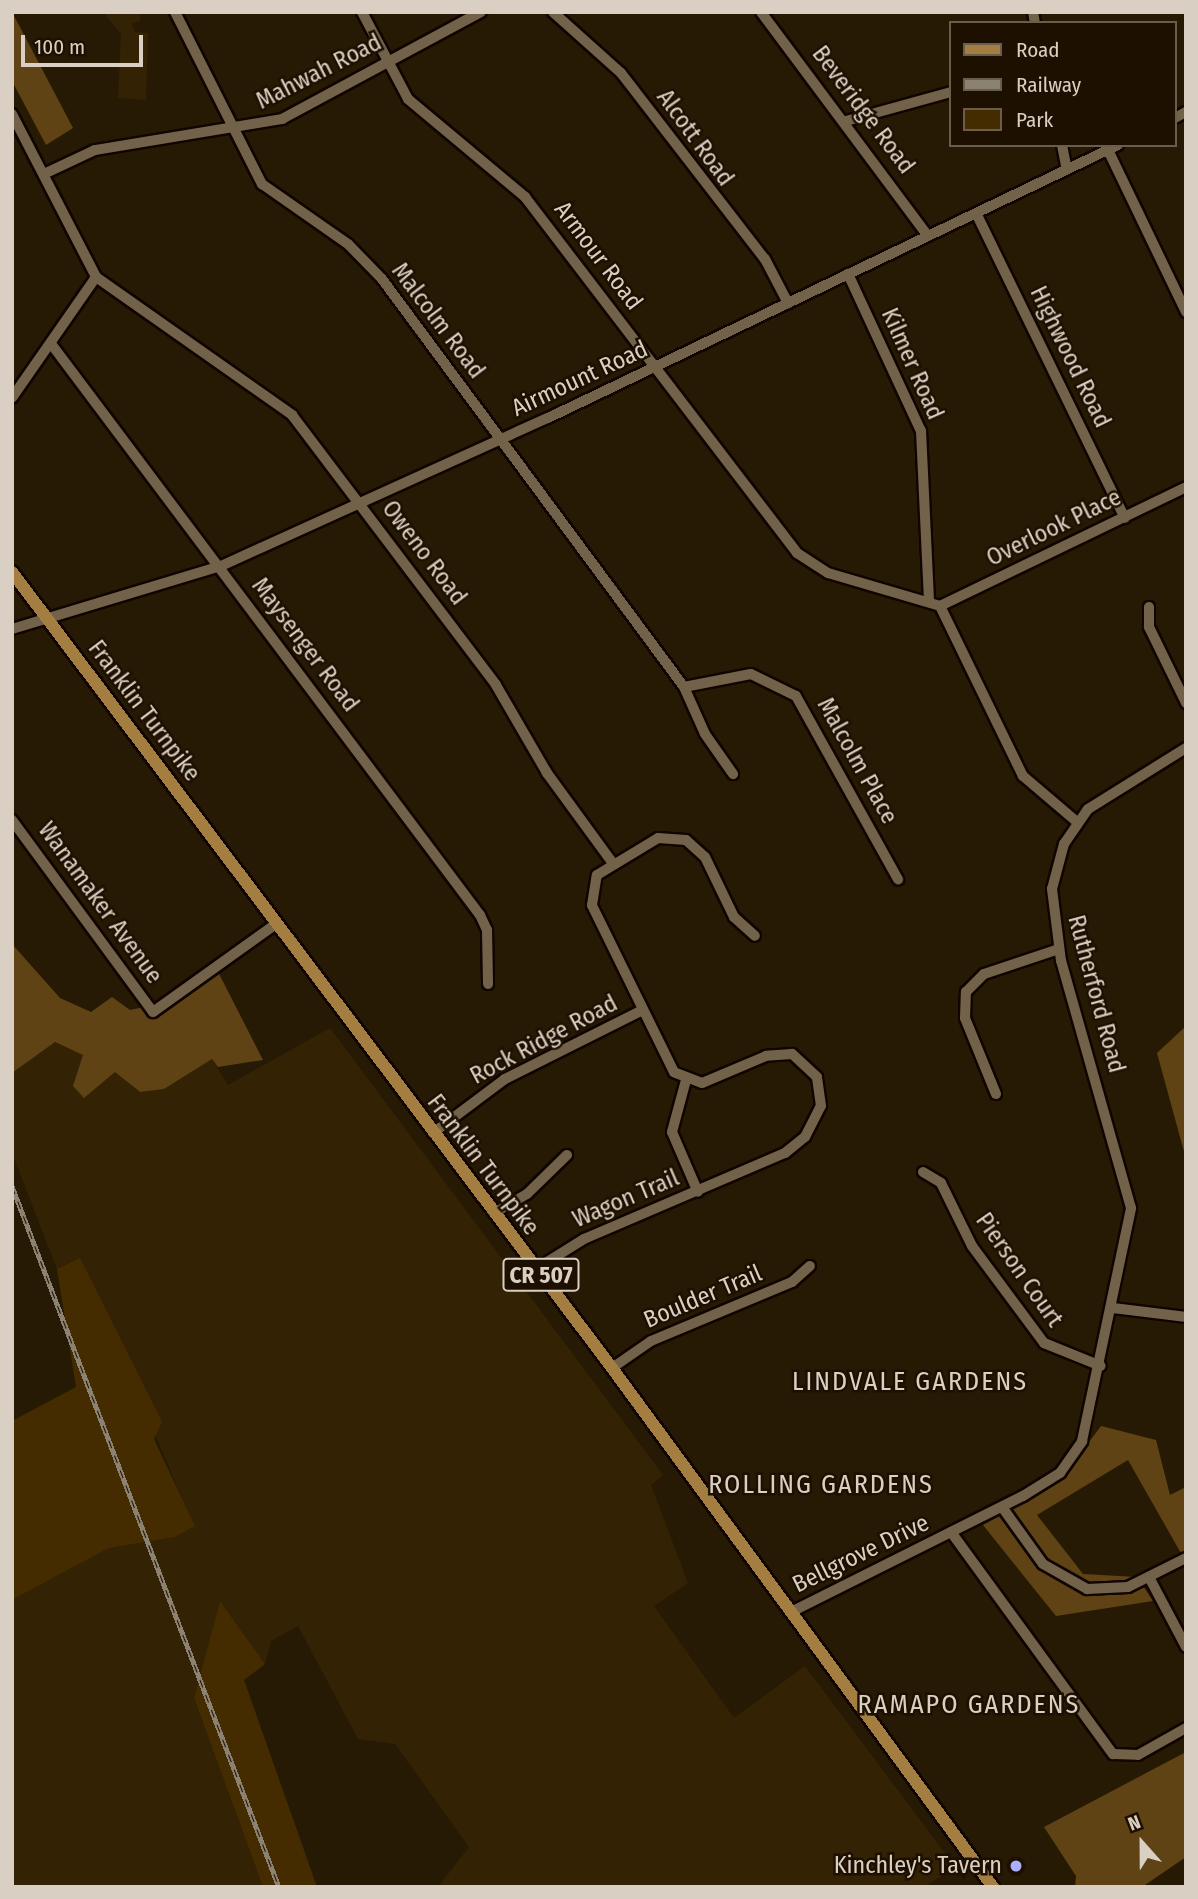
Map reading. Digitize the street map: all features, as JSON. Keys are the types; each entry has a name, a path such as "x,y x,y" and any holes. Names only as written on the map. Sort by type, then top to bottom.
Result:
{"main road":[{"name":"Franklin Turnpike","path":"12,572 612,1368 793,1611 993,1887"}],"street":[{"name":"Malcolm Road","path":"175,12 232,132 262,184 367,263 684,687 705,734 733,774"},
{"name":"Armour Road","path":"362,12 387,62 416,110 526,197 797,553 828,573 929,599 940,606"},
{"name":"Mahwah Road","path":"46,173 95,150 232,132 282,119 481,12"},
{"name":"Alcott Road","path":"553,12 621,73 765,259 788,303"},
{"name":"Beveridge Road","path":"761,12 846,121 928,236"},
{"path":"846,121 950,92"},
{"name":"Oweno Road","path":"12,114 46,173 96,277 279,403 360,503 503,694 547,773 612,862"},
{"path":"1062,147 1068,170"},
{"name":"Airmount Road","path":"12,629 45,616 221,566 500,440 977,215 1114,147"},
{"path":"1108,150 1186,312"},
{"name":"Highwood Road","path":"977,215 1125,518"},
{"name":"Kilmer Road","path":"848,274 921,431 929,599"},
{"path":"12,398 52,345 96,277"},
{"name":"Maysenger Road","path":"52,345 221,566 480,915 487,930 488,985"},
{"name":"Overlook Place","path":"940,606 1186,487"},
{"path":"940,606 1024,776 1077,822"},
{"path":"1149,607 1149,627 1186,703"},
{"name":"Malcolm Place","path":"684,687 751,674 796,696 898,879"},
{"name":"Rutherford Road","path":"1113,1308 1130,1226 1129,1190 1059,949 1052,889 1077,822 1111,789 1186,748"},
{"name":"Wanamaker Avenue","path":"12,820 153,1012 276,924"},
{"path":"686,1080 670,1066 592,905 594,880 612,862 658,838 686,839 701,850 734,917 755,936"},
{"path":"996,1094 965,1018 967,992 984,974 1059,949"},
{"name":"Rock Ridge Road","path":"433,1133 505,1079 643,1010"},
{"name":"Wagon Trail","path":"536,1269 584,1239 698,1192 795,1146 818,1117 821,1087 807,1062 783,1053 702,1083 686,1080 672,1132 698,1192"},
{"path":"494,1213 527,1194 567,1156"},
{"name":"Pierson Court","path":"923,1172 941,1183 972,1246 1044,1343 1101,1366"},
{"name":"Boulder Trail","path":"612,1368 651,1341 792,1282 810,1266"},
{"path":"1113,1308 1186,1317"},
{"name":"Bellgrove Drive","path":"793,1611 1051,1480 1074,1455 1101,1366 1113,1308"},
{"path":"1002,1507 1043,1564 1076,1586 1115,1590 1149,1577 1186,1558"},
{"path":"951,1532 1113,1754 1138,1755 1186,1728"},
{"path":"1149,1577 1186,1647"}],"shaded area":[{"path":"12,12 73,128 46,145 12,81"},
{"path":"103,12 139,12 141,20 132,24 135,32 148,33 146,100 118,98 121,34"},
{"path":"12,944 60,998 91,1012 112,997 130,1010 159,1004 215,966 263,1060 218,1067 212,1059 164,1089 140,1092 115,1072 84,1098 73,1086 83,1055 55,1042 12,1073"},
{"path":"1186,1026 1186,1159 1157,1053"},
{"path":"330,1028 663,1475 651,1485 688,1583 654,1606 734,1718 805,1666 956,1868 923,1887 438,1887 469,1847 395,1744 358,1739 298,1626 271,1641 265,1664 220,1601 194,1698 263,1887 12,1887 12,1600 109,1548 175,1537 194,1526 80,1258 57,1269 12,1153 12,1073 54,1042 84,1055 74,1086 115,1071 139,1092 164,1089 212,1059 228,1085"},
{"path":"1101,1426 1156,1440 1170,1495 1186,1487 1186,1562 1128,1460 1037,1515 1083,1574 1137,1577 1153,1601 1056,1616 983,1525 1062,1478"},
{"path":"1186,1752 1186,1857 1142,1887 1075,1887 1076,1876 1044,1827"}],"green space":[{"path":"80,1258 162,1422 154,1439 195,1526 175,1537 109,1548 12,1600 12,1421 76,1387 57,1269"},
{"path":"220,1601 265,1664 244,1680 317,1887 263,1887 194,1698"}],"railway":[{"path":"12,1186 279,1887"}],"place":[{"name":"Kinchley's Tavern","path":"1016,1866"}],"district":[{"name":"LINDVALE GARDENS","path":"910,1382"},
{"name":"ROLLING GARDENS","path":"821,1485"},
{"name":"RAMAPO GARDENS","path":"969,1705"}]}
